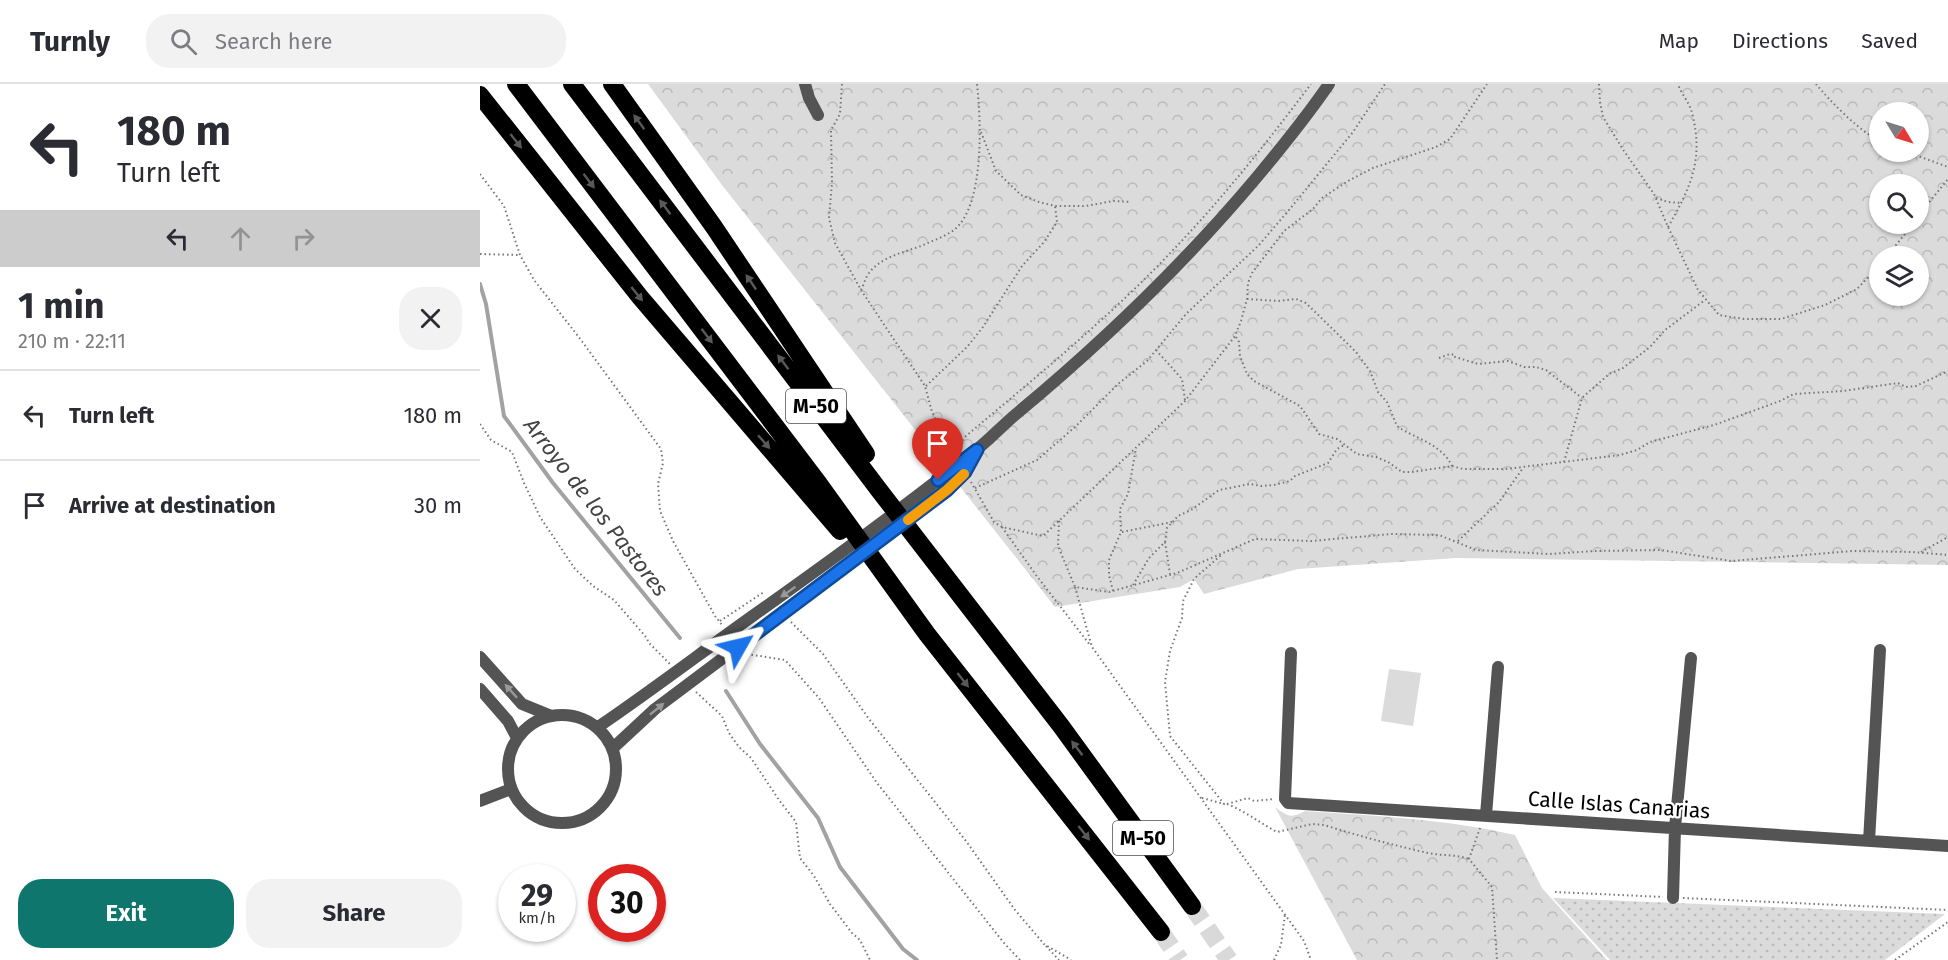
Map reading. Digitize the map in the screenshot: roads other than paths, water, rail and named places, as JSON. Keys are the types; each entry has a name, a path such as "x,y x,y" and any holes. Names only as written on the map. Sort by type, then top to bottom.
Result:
{"highway":[{"name":"M-50","path":"516,84 819,484 927,634 1161,932"},
{"name":"M-50","path":"572,84 1061,726 1192,906"},
{"path":"612,84 714,227 867,455 1021,662 1061,726"},
{"path":"480,93 640,297 927,634"}],"street":[{"path":"805,84 818,115"},
{"path":"598,727 820,569 977,450 1114,329 1182,261 1237,201 1329,84"},
{"path":"613,748 655,709 947,490 965,472 977,450"},
{"path":"1869,841 1880,650"},
{"name":"Calle Islas Canarias","path":"1291,653 1285,799 1288,803 1948,846"},
{"path":"480,657 522,704 549,715 575,715 598,727 613,748 617,764 615,782 609,797 597,810 582,819 566,823 549,821 533,815 520,803 511,789 508,771 509,754 517,738 531,723 549,715"},
{"path":"1673,898 1675,828 1690,658"},
{"path":"1486,815 1498,668"},
{"path":"480,689 508,721 517,738"},
{"path":"480,801 511,789"}],"waterway":[{"name":"Arroyo de los Pastores","path":"480,284 486,304 504,416 553,483 680,638"},
{"name":"Arroyo de los Pastores","path":"726,691 760,744 818,818 840,867 903,949 917,960"}],"tunnel":[{"path":"1192,906 1229,960"},
{"path":"1161,932 1180,960"}]}
